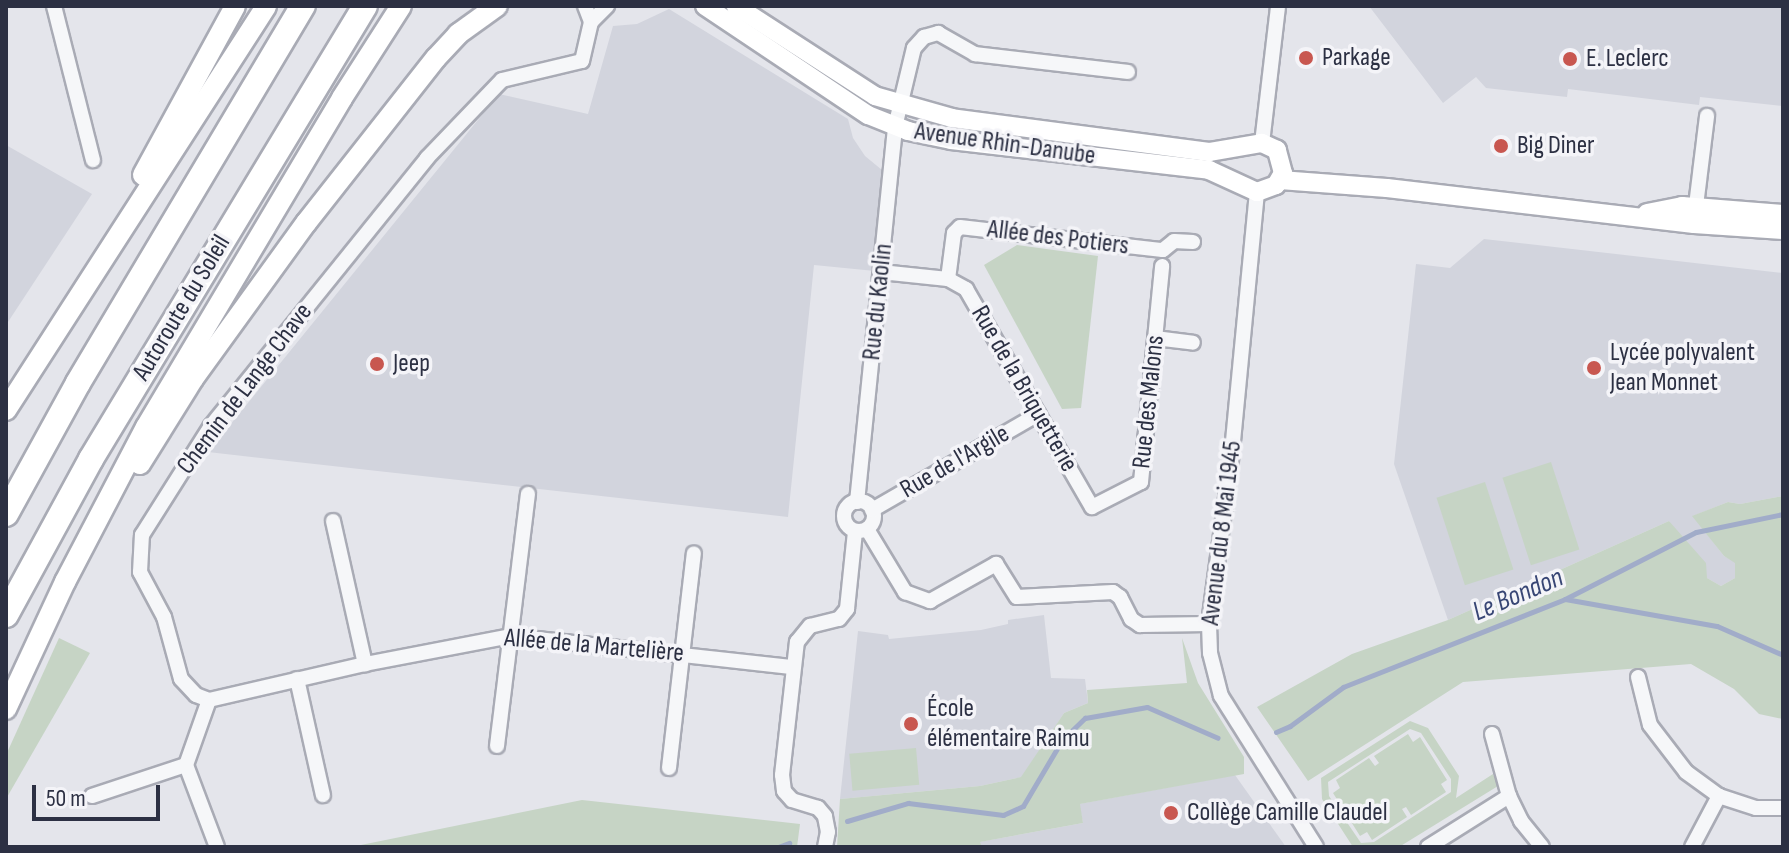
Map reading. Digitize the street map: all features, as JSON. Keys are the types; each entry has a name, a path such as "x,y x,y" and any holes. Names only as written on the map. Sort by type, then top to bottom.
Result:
{"highway":[{"name":"Autoroute du Soleil","path":"6,514 78,383 303,6"},
{"name":"Autoroute du Soleil","path":"6,615 91,459 365,6"}],"main road":[{"path":"49,340 235,6"},
{"path":"6,410 266,6"},
{"path":"6,709 65,582 200,333 401,6"},
{"path":"65,582 193,379 306,223 436,58 458,34 497,6"}],"street":[{"path":"54,6 93,160"},
{"path":"585,6 591,22 607,6"},
{"name":"Avenue Rhin-Danube","path":"705,6 868,115 895,127 936,138 1209,170 1249,188"},
{"name":"Avenue Rhin-Danube","path":"736,6 875,96 952,118 1209,152 1255,145"},
{"path":"1255,145 1277,150 1282,157 1280,180 1270,189 1249,188 1236,164 1255,145 1278,6"},
{"name":"Chemin de Lange Chave","path":"209,700 196,695 181,679 164,617 140,572 142,535 211,426 427,158 502,80 582,61 591,22"},
{"name":"Rue du Kaolin","path":"857,502 895,127 914,48 924,37 938,33 975,54 1128,72"},
{"path":"1695,215 1707,116"},
{"path":"1280,180 1635,215 1783,214"},
{"name":"Avenue du 8 Mai 1945","path":"1249,188 1232,453 1209,624 1210,653 1215,678 1233,716 1316,847"},
{"path":"1695,215 1783,230"},
{"name":"Allée des Potiers","path":"948,279 954,233 960,227 1163,250 1174,241 1193,242"},
{"name":"Rue des Malons","path":"1092,507 1141,482 1162,266"},
{"path":"881,272 948,279"},
{"name":"Rue de la Briquetterie","path":"948,279 966,289 1092,507"},
{"path":"1155,338 1193,343"},
{"name":"Rue de l'Argile","path":"872,510 1038,414"},
{"path":"497,746 528,494"},
{"path":"825,847 828,832 825,816 818,808 792,800 784,791 782,775 793,667 801,633 810,626 839,619 847,609 861,530 873,517 872,510 857,502 850,504 844,517 861,530 905,592 930,601 996,564 1017,597 1113,592 1120,597 1131,619 1140,625 1209,624"},
{"path":"333,521 365,664"},
{"path":"669,768 694,553"},
{"name":"Allée de la Martelière","path":"209,700 365,664 510,636 793,667"},
{"path":"1638,677 1650,725 1686,772 1719,796 1756,808 1783,808"},
{"path":"297,679 323,795"},
{"path":"209,700 186,765 217,847"},
{"path":"1492,734 1509,796 1521,821 1542,847"},
{"path":"92,796 186,765"},
{"path":"1428,847 1509,796"},
{"path":"1692,847 1719,796"}],"shaded area":[{"name":"E. Leclerc","path":"1369,6 1783,6 1783,106 1700,97 1699,105 1568,89 1567,97 1486,88 1476,77 1443,103"},
{"path":"669,9 848,119 853,138 865,156 882,170 875,271 814,265 788,517 208,452 499,94 588,114 613,26 637,24"},
{"path":"6,145 92,194 6,325"},
{"name":"Lycée polyvalent Jean Monnet","path":"1484,239 1783,273 1783,496 1740,504 1728,502 1693,516 1724,556 1735,562 1735,578 1721,586 1707,578 1669,521 1448,620 1394,464 1416,264 1450,268"},
{"name":"École élémentaire Raimu","path":"1044,615 1051,678 1085,679 1088,703 1064,713 1022,777 980,786 840,799 858,631 888,635 889,639 981,630 1008,624 1008,620"},
{"name":"Collège Camille Claudel","path":"1235,775 1286,847 982,847 979,842 1083,823 1079,804"}],"green space":[{"path":"1017,245 1098,256 1081,408 1062,409 984,265"},
{"path":"1551,462 1579,549 1531,565 1502,478"},
{"path":"1485,482 1513,569 1465,585 1436,498"},
{"path":"1783,496 1783,719 1759,714 1734,689 1691,664 1463,682 1308,781 1257,707 1352,654 1448,620 1669,521 1706,563 1707,578 1721,586 1735,578 1735,563 1724,556 1692,516 1728,502 1740,504"},
{"path":"59,638 90,653 6,799 6,755"},
{"path":"1182,638 1198,683 1244,757 1244,774 1080,804 1083,823 980,842 982,847 837,847 840,799 980,786 1021,777 1064,713 1088,703 1087,690 1187,683"},
{"path":"1410,721 1428,728 1459,776 1456,798 1493,774 1498,786 1399,847 1353,847 1322,799 1321,778","holes":["1410,729 1421,733 1451,779 1451,792 1374,842 1361,843 1329,796 1328,782"]},
{"path":"1408,734 1413,742 1420,737 1447,780 1441,784 1446,792 1411,815 1406,807 1402,809 1407,817 1372,840 1367,832 1360,836 1333,793 1340,788 1336,780 1369,758 1375,766 1379,763 1374,756"},
{"path":"916,748 919,785 852,791 849,754"},
{"path":"582,800 800,824 797,847 351,847"}],"waterway":[{"name":"Le Bondon","path":"1276,732 1290,726 1343,687 1565,599 1696,532 1783,514"},
{"path":"1565,599 1717,626 1783,655"},
{"name":"Le Bondon","path":"847,821 908,803 1003,815 1023,806 1062,740 1085,718 1147,707 1218,738"},
{"name":"Le Bondon","path":"778,847 789,843"}],"place":[{"name":"Parkage","path":"1306,58"},
{"name":"E. Leclerc","path":"1570,59"},
{"name":"Big Diner","path":"1501,146"},
{"name":"Jeep","path":"377,364"},
{"name":"Lycée polyvalent Jean Monnet","path":"1594,368"},
{"name":"École élémentaire Raimu","path":"911,724"},
{"name":"Collège Camille Claudel","path":"1171,813"}]}
